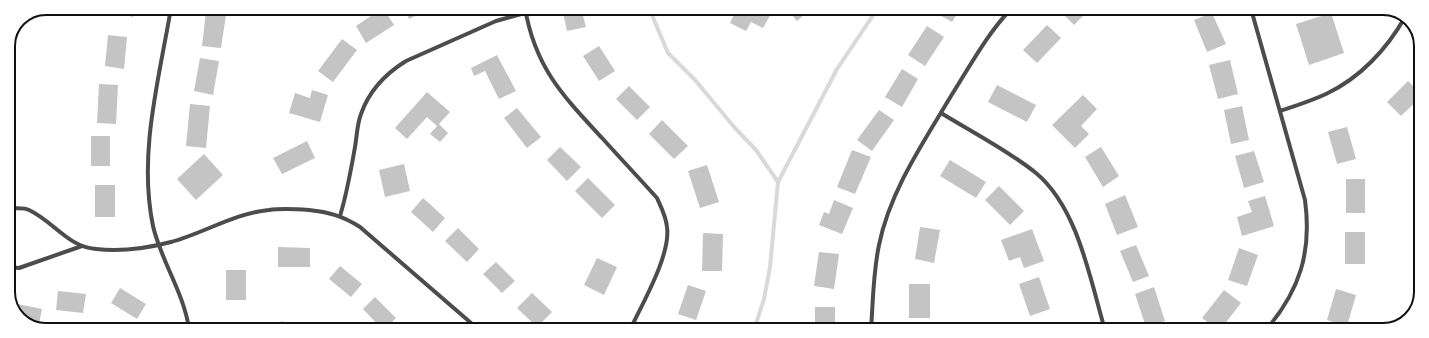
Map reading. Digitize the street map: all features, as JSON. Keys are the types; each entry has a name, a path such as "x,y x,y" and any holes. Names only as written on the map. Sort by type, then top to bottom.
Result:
{"street":[{"path":"170,15 154,104 147,168 148,197 159,244 184,308 188,323"},
{"path":"340,216 346,197 361,114 370,95 382,79 397,66 406,61 496,21 513,15"},
{"path":"526,15 534,43 553,81 570,104 657,198 664,212 667,227 666,250 633,323"},
{"path":"871,323 874,276 879,245 887,214 896,192 984,42 1007,15"},
{"path":"1253,15 1305,200 1306,213 1307,239 1303,264 1290,298 1272,323"},
{"path":"1280,111 1326,94 1349,81 1369,65 1386,46 1402,21"},
{"path":"941,113 1005,152 1036,174 1050,187 1070,217 1079,240 1103,323"},
{"path":"15,208 28,209 60,233 82,246 96,249 126,250 172,241 248,214 269,210 296,209 327,212 340,216 360,227 470,323"},
{"path":"15,268 19,268 82,246"}],"building":[{"path":"206,15 226,15 221,48 202,46"},
{"path":"372,15 388,15 394,25 366,43 356,26"},
{"path":"407,15 417,15 409,19"},
{"path":"564,15 583,15 586,27 567,31"},
{"path":"734,15 770,15 763,28 751,22 746,31 730,23"},
{"path":"792,15 804,15 797,21"},
{"path":"940,15 956,15 952,22"},
{"path":"1064,15 1084,15 1074,25"},
{"path":"1207,15 1213,15 1226,44 1207,52 1194,20"},
{"path":"1325,15 1332,15 1344,53 1309,65 1296,24"},
{"path":"1047,25 1061,38 1037,63 1023,50"},
{"path":"927,26 944,37 925,66 908,55"},
{"path":"108,35 127,37 124,69 105,66"},
{"path":"342,39 357,50 333,82 318,71"},
{"path":"599,46 615,71 599,81 583,56"},
{"path":"497,55 516,91 499,99 485,71 474,76 471,68"},
{"path":"200,58 219,61 213,95 194,91"},
{"path":"1230,60 1238,94 1218,99 1209,65"},
{"path":"902,69 918,79 902,107 885,97"},
{"path":"1408,81 1414,87 1414,104 1401,116 1387,102"},
{"path":"99,84 118,85 116,124 97,123"},
{"path":"997,85 1036,105 1027,122 988,102"},
{"path":"629,86 650,107 637,120 616,99"},
{"path":"312,90 328,95 320,122 289,113 295,93 310,98"},
{"path":"427,92 450,112 439,124 448,133 440,142 430,134 437,126 427,117 407,139 395,128"},
{"path":"1083,95 1097,109 1081,126 1089,134 1075,148 1052,125"},
{"path":"190,104 210,106 206,148 186,146"},
{"path":"1242,106 1249,140 1231,144 1224,110"},
{"path":"517,108 541,137 527,148 504,118"},
{"path":"879,110 894,120 872,151 857,140"},
{"path":"662,120 688,146 674,159 649,134"},
{"path":"1347,127 1356,159 1337,164 1328,132"},
{"path":"91,136 110,136 110,166 91,166"},
{"path":"307,141 315,158 282,174 273,158"},
{"path":"560,147 581,167 567,181 547,160"},
{"path":"1101,147 1119,176 1103,187 1085,157"},
{"path":"852,150 871,157 855,194 837,187"},
{"path":"1254,151 1264,182 1244,188 1235,156"},
{"path":"204,154 223,175 196,200 177,179"},
{"path":"950,160 986,182 976,198 940,176"},
{"path":"404,164 410,191 385,197 379,170"},
{"path":"707,165 719,202 700,208 688,171"},
{"path":"588,178 615,205 602,218 575,191"},
{"path":"1346,179 1365,179 1365,213 1346,213"},
{"path":"95,185 115,185 115,217 95,217"},
{"path":"999,186 1024,211 1010,225 985,200"},
{"path":"1125,195 1138,227 1117,235 1105,204"},
{"path":"1265,196 1274,226 1242,236 1237,217 1252,212 1248,201"},
{"path":"423,198 445,218 433,232 411,212"},
{"path":"834,200 853,208 842,234 819,225 824,212 829,214"},
{"path":"920,227 940,230 934,263 915,259"},
{"path":"458,228 479,249 467,262 445,241"},
{"path":"1032,229 1044,261 1024,268 1020,257 1009,261 1001,240"},
{"path":"1345,232 1365,232 1365,264 1345,264"},
{"path":"703,233 723,234 722,271 702,271"},
{"path":"1136,245 1149,276 1133,282 1120,251"},
{"path":"278,247 310,248 310,267 278,267"},
{"path":"1239,248 1258,255 1247,286 1228,280"},
{"path":"819,252 839,254 834,289 814,286"},
{"path":"597,258 617,267 604,295 584,285"},
{"path":"496,262 515,281 502,293 483,274"},
{"path":"340,266 362,284 351,297 329,279"},
{"path":"226,270 246,270 246,300 226,300"},
{"path":"1039,277 1050,309 1030,316 1019,284"},
{"path":"909,284 930,284 930,318 909,318"},
{"path":"688,285 706,291 696,320 678,314"},
{"path":"1154,287 1165,321 1159,323 1145,323 1135,294"},
{"path":"120,288 146,304 137,319 111,303"},
{"path":"1336,289 1356,295 1348,323 1337,323 1327,320"},
{"path":"1224,290 1241,303 1225,323 1209,323 1202,318"},
{"path":"58,291 86,294 83,313 56,310"},
{"path":"532,293 552,312 541,323 533,323 517,308"},
{"path":"375,297 396,318 391,323 376,323 363,309"},
{"path":"17,304 42,309 39,322 30,319 25,315"},
{"path":"815,307 835,307 835,323 815,323"}],"waterway":[{"path":"652,15 668,53 695,80 735,128 756,150 778,182"},
{"path":"756,323 764,299 770,267 778,182 837,69 873,15"}]}
